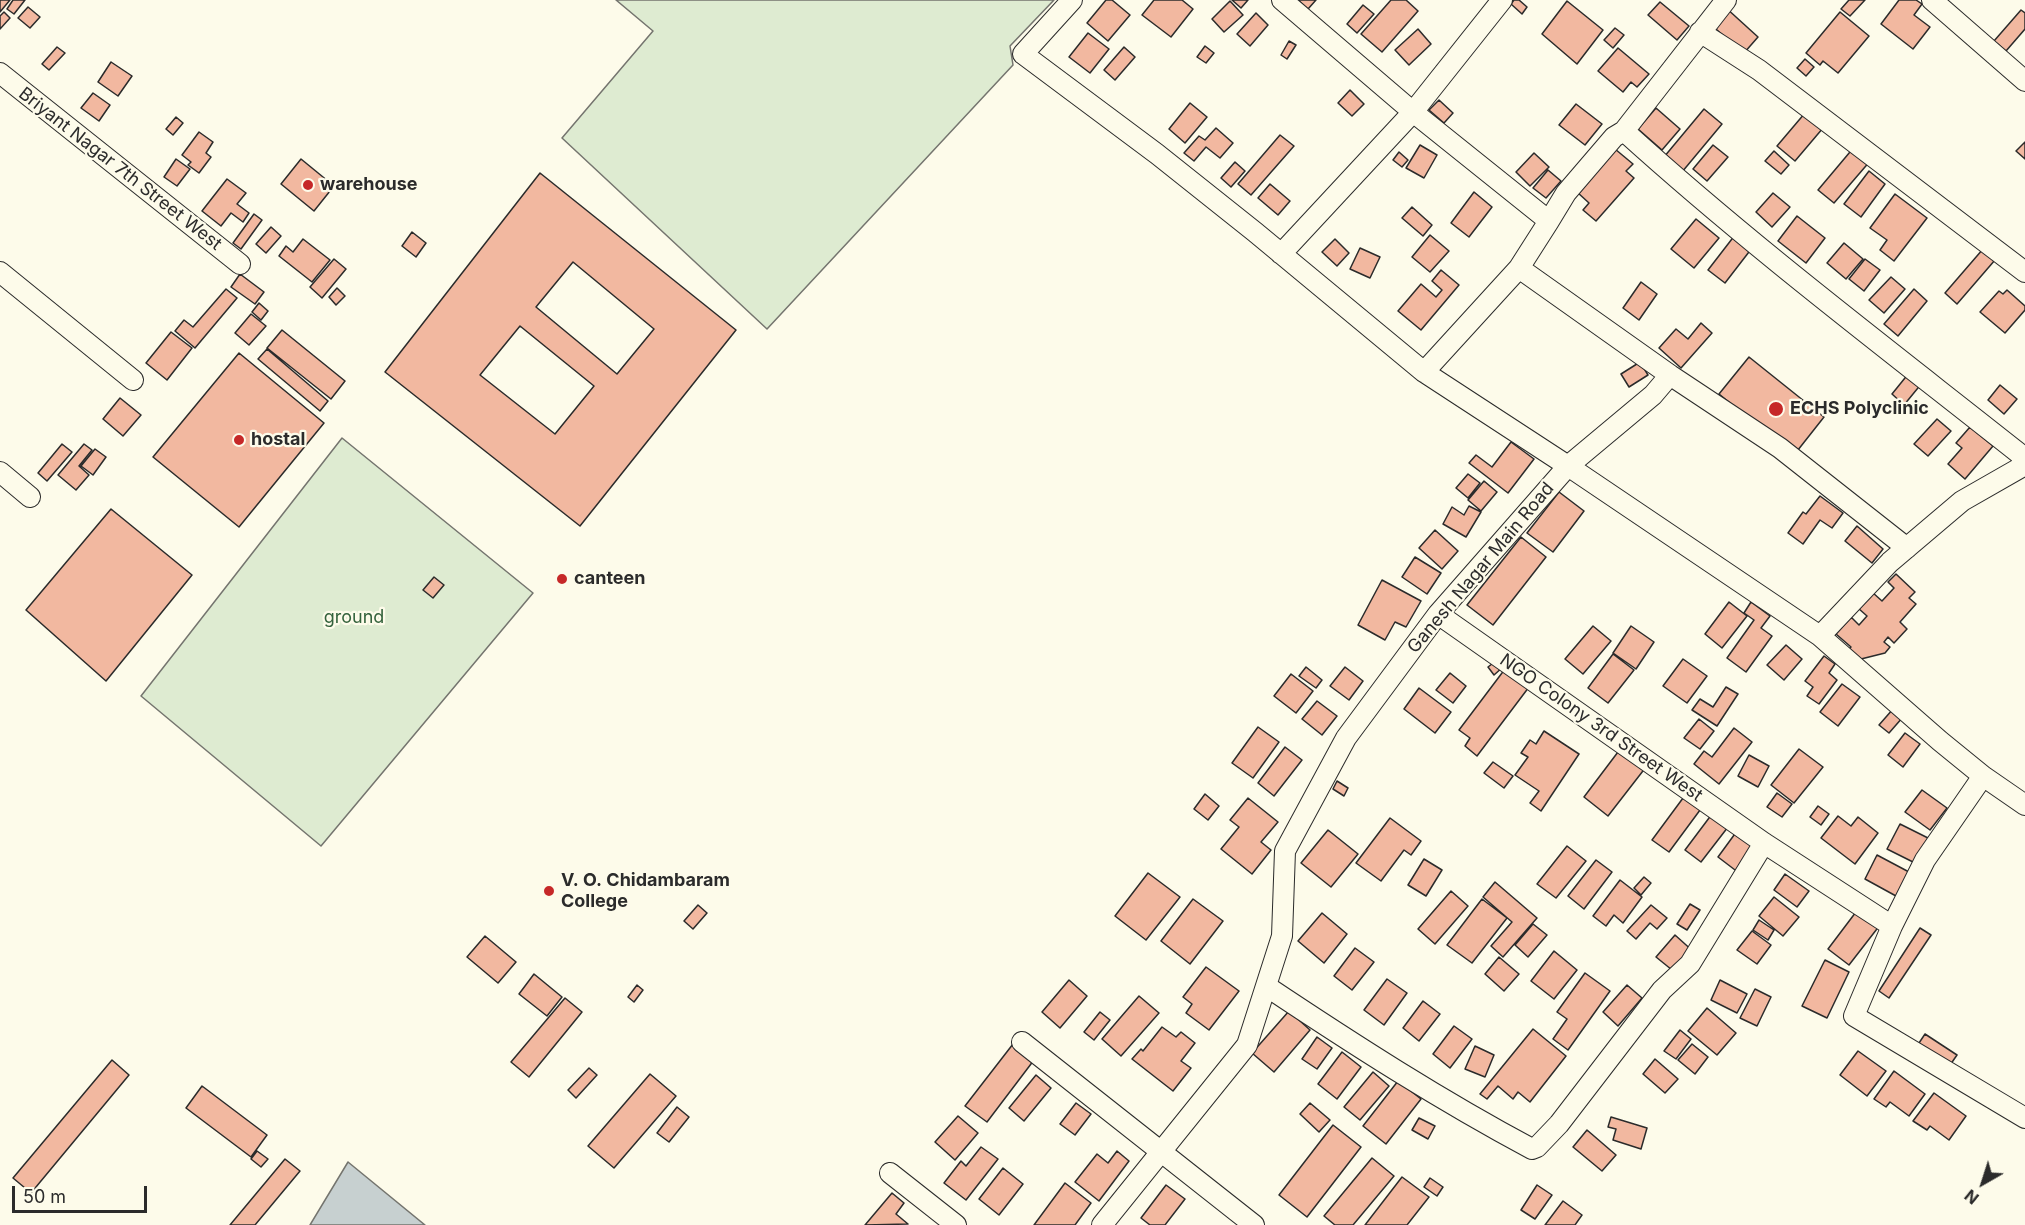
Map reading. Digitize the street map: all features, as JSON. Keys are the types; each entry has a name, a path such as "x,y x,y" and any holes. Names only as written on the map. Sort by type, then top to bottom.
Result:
{"street":[{"path":"1072,0 1023,54 1157,154 1424,372 1568,466 1653,396 1670,375"},
{"path":"1282,0 1413,112 1549,221"},
{"path":"1281,254 1413,112 1502,0"},
{"path":"1424,372 1519,268 1573,185 1614,137 1624,131 1726,0"},
{"path":"1932,0 2025,81"},
{"path":"1700,32 1759,70 2025,272"},
{"name":"Briyant Nagar 7th Street West","path":"0,74 240,264"},
{"path":"1624,131 1740,232 2025,458"},
{"path":"1519,268 1670,375 1780,448 1907,548"},
{"path":"0,272 133,380"},
{"path":"1820,636 1890,562 1962,501 2025,465"},
{"name":"Ganesh Nagar Main Road","path":"1102,1225 1248,1045 1282,936 1286,851 1346,738 1438,614 1568,466 1820,636 1940,741 1983,776 2025,805"},
{"path":"0,472 30,497"},
{"name":"NGO Colony 3rd Street West","path":"1438,614 1764,843 1892,926"},
{"path":"1983,776 1925,860 1892,926 1854,1016 2025,1118"},
{"path":"1266,986 1376,1059 1490,1127 1532,1149 1537,1147 1558,1124 1662,990 1690,964 1764,843"},
{"path":"1022,1042 1254,1225"},
{"path":"891,1173 956,1225"}],"green space":[{"path":"616,0 1054,0 1010,46 1013,65 767,329 562,138 653,31"},
{"name":"ground","path":"342,438 533,593 321,846 141,696"}],"shaded area":[{"path":"348,1162 425,1225 310,1225"}],"building":[{"path":"0,0 10,0 0,12"},
{"path":"13,0 25,0 14,14 7,9"},
{"path":"1106,0 1112,0 1130,15 1108,41 1087,23"},
{"path":"1154,0 1182,0 1193,9 1171,37 1142,15"},
{"path":"1232,0 1248,0 1241,8"},
{"path":"1298,0 1316,0 1308,9"},
{"path":"1391,0 1406,0 1418,11 1382,52 1361,34"},
{"path":"1514,0 1519,0 1527,7 1522,14 1511,4"},
{"path":"1849,0 1865,0 1850,16 1841,9"},
{"path":"1899,0 1916,0 1922,4 1914,15 1930,27 1913,49 1881,24"},
{"path":"1230,1 1243,15 1224,32 1212,19"},
{"path":"1567,1 1603,30 1577,64 1542,34"},
{"path":"1660,2 1689,26 1677,40 1648,15"},
{"path":"1363,5 1374,14 1357,33 1347,24"},
{"path":"28,7 40,17 30,28 18,18"},
{"path":"1725,7 1758,37 1744,53 1710,24"},
{"path":"2021,10 2025,13 2025,29 2006,51 1994,41"},
{"path":"4,12 10,18 0,29 0,16"},
{"path":"1840,12 1869,36 1838,73 1823,61 1820,65 1806,53"},
{"path":"1256,13 1268,25 1250,46 1237,34"},
{"path":"1615,28 1624,35 1613,48 1604,40"},
{"path":"1418,29 1431,44 1409,65 1395,50"},
{"path":"1088,33 1109,49 1090,73 1069,57"},
{"path":"1289,41 1296,45 1287,59 1281,55"},
{"path":"1205,46 1214,53 1206,63 1197,57"},
{"path":"57,47 65,53 49,70 42,64"},
{"path":"1124,47 1135,57 1115,80 1104,70"},
{"path":"1618,48 1649,74 1637,87 1631,82 1623,92 1598,71"},
{"path":"1805,59 1814,67 1806,76 1797,68"},
{"path":"111,62 132,76 118,96 98,82"},
{"path":"1350,90 1364,104 1352,116 1338,103"},
{"path":"93,93 110,105 99,121 81,108"},
{"path":"1439,100 1453,113 1444,123 1429,110"},
{"path":"1190,103 1207,117 1185,143 1169,129"},
{"path":"1576,104 1602,124 1585,145 1559,125"},
{"path":"1656,108 1680,129 1662,150 1638,129"},
{"path":"1704,109 1722,124 1682,172 1664,157"},
{"path":"1805,113 1823,128 1795,161 1777,146"},
{"path":"176,117 183,123 173,135 166,129"},
{"path":"1216,128 1233,143 1220,158 1206,147 1194,161 1184,153 1199,136 1205,140"},
{"path":"199,132 213,142 206,153 211,157 199,173 188,165 191,162 182,155"},
{"path":"1280,135 1294,146 1251,195 1238,184"},
{"path":"2025,142 2025,159 2016,151"},
{"path":"1420,145 1437,155 1424,178 1406,168"},
{"path":"1713,145 1728,157 1707,181 1693,169"},
{"path":"1855,146 1871,160 1834,203 1818,190"},
{"path":"1615,149 1633,164 1626,171 1634,178 1596,221 1583,210 1589,203 1577,192"},
{"path":"1774,151 1789,165 1781,174 1765,161"},
{"path":"1399,152 1408,160 1402,167 1393,160"},
{"path":"1534,153 1549,167 1530,186 1516,172"},
{"path":"176,159 190,169 177,186 164,177"},
{"name":"warehouse","path":"301,159 334,186 314,211 281,184"},
{"path":"1235,162 1245,171 1231,187 1221,178"},
{"path":"1548,170 1561,181 1546,198 1533,188"},
{"path":"1869,171 1885,184 1861,217 1844,204"},
{"path":"540,173 736,330 580,526 385,372","holes":["573,262 654,329 617,374 536,307","520,326 594,386 555,434 480,375"]},
{"path":"227,179 246,193 237,204 249,213 243,222 231,213 221,226 202,211"},
{"path":"1270,184 1290,201 1278,215 1258,198"},
{"path":"1474,192 1492,207 1469,237 1451,223"},
{"path":"1773,193 1790,207 1772,227 1756,212"},
{"path":"1895,194 1927,218 1894,261 1880,250 1887,240 1870,228"},
{"path":"1412,207 1432,225 1423,236 1402,218"},
{"path":"254,214 262,220 241,249 233,243"},
{"path":"1797,216 1825,238 1806,263 1778,241"},
{"path":"1696,219 1719,238 1694,268 1671,249"},
{"path":"271,227 281,236 266,253 256,244"},
{"path":"412,232 426,243 416,257 402,246"},
{"path":"1430,235 1449,251 1430,272 1412,257"},
{"path":"1735,235 1752,248 1725,283 1708,270"},
{"path":"303,239 330,260 312,282 279,256 286,246 293,252"},
{"path":"1335,239 1349,253 1337,266 1322,252"},
{"path":"1844,243 1863,259 1846,279 1827,263"},
{"path":"1360,248 1380,257 1370,278 1350,269"},
{"path":"1983,249 1995,260 1957,304 1945,293"},
{"path":"334,259 346,269 322,298 310,287"},
{"path":"1865,259 1880,270 1864,291 1849,279"},
{"path":"1441,270 1459,285 1421,330 1398,311 1421,284 1436,297 1442,290 1432,281"},
{"path":"240,274 264,292 255,304 231,287"},
{"path":"1891,277 1905,289 1884,313 1869,300"},
{"path":"1641,282 1657,294 1639,320 1623,308"},
{"path":"337,288 345,296 336,305 329,297"},
{"path":"226,289 237,298 195,348 175,331 184,320 193,327"},
{"path":"1914,289 1927,301 1898,336 1884,324"},
{"path":"2007,290 2025,306 2025,310 2005,333 1980,312 1999,291 2003,294"},
{"path":"259,303 268,311 261,320 252,312"},
{"path":"251,314 266,326 249,345 235,333"},
{"path":"1701,323 1712,333 1681,368 1659,348 1676,329 1688,339"},
{"path":"282,330 345,381 331,399 267,348"},
{"path":"171,332 192,348 167,380 146,363"},
{"path":"267,349 328,401 320,411 258,359"},
{"name":"hostal","path":"239,353 324,423 239,527 153,457"},
{"path":"1749,357 1824,417 1794,455 1719,394"},
{"path":"1640,362 1648,375 1629,387 1621,374"},
{"path":"1909,373 1922,383 1904,405 1892,394"},
{"path":"2000,385 2017,399 2004,414 1988,400"},
{"path":"120,398 141,415 123,436 103,419"},
{"path":"1937,419 1951,431 1928,456 1914,444"},
{"path":"1970,427 1993,446 1965,479 1948,464 1962,448 1956,443"},
{"path":"1511,442 1534,459 1508,493 1469,463 1476,455 1492,467"},
{"path":"62,444 72,452 47,481 38,473"},
{"path":"84,444 92,450 79,466 89,475 76,490 58,475"},
{"path":"95,449 106,457 93,475 81,466"},
{"path":"1468,474 1480,483 1468,498 1456,488"},
{"path":"1484,481 1497,492 1481,511 1468,500"},
{"path":"1559,492 1584,511 1553,552 1527,533"},
{"path":"1820,496 1843,513 1832,528 1820,520 1803,544 1788,533 1803,512 1806,514"},
{"path":"1469,506 1481,512 1466,537 1443,524 1452,507 1464,515"},
{"path":"111,509 192,575 106,681 26,610"},
{"path":"1857,526 1883,549 1872,563 1845,541"},
{"path":"1435,530 1458,551 1442,569 1419,548"},
{"path":"1521,537 1546,557 1493,625 1467,605"},
{"path":"1415,557 1441,573 1427,594 1402,577"},
{"path":"1896,574 1915,592 1909,598 1916,604 1900,622 1907,629 1894,643 1888,637 1884,642 1890,647 1885,653 1857,660 1847,651 1851,647 1836,634 1851,617 1859,625 1867,616 1858,608 1872,592 1882,601 1894,588 1888,582"},
{"path":"434,577 444,585 433,598 423,590"},
{"path":"1382,580 1421,601 1406,627 1395,622 1385,640 1358,625"},
{"path":"1729,602 1747,616 1722,648 1705,634"},
{"path":"1751,602 1770,616 1761,628 1772,636 1746,672 1727,658 1754,620 1744,613"},
{"path":"1593,626 1611,641 1583,674 1565,659"},
{"path":"1631,626 1654,642 1636,669 1613,653"},
{"path":"1786,645 1802,659 1784,680 1767,665"},
{"path":"1613,654 1634,670 1608,703 1588,688"},
{"path":"1824,656 1835,664 1829,673 1837,680 1819,704 1807,696 1813,687 1805,681"},
{"path":"1683,659 1707,676 1687,703 1663,686"},
{"path":"1497,660 1503,667 1494,675 1488,667"},
{"path":"1306,667 1322,680 1316,688 1299,676"},
{"path":"1345,667 1363,681 1349,700 1330,686"},
{"path":"1505,669 1529,687 1477,756 1465,746 1470,738 1459,730"},
{"path":"1450,673 1466,686 1453,703 1436,690"},
{"path":"1291,674 1313,691 1296,713 1274,696"},
{"path":"1842,684 1860,697 1838,726 1820,712"},
{"path":"1726,687 1738,694 1717,726 1692,710 1700,699 1713,707"},
{"path":"1419,688 1451,712 1435,733 1404,709"},
{"path":"1317,701 1337,716 1322,735 1302,719"},
{"path":"1893,709 1903,717 1889,733 1879,725"},
{"path":"1699,719 1714,731 1700,749 1684,738"},
{"path":"1258,727 1279,742 1253,778 1232,763"},
{"path":"1734,728 1752,742 1719,784 1694,764 1704,751 1712,757"},
{"path":"1544,731 1579,754 1541,811 1530,803 1539,791 1515,775 1528,757 1521,753 1530,740 1536,744"},
{"path":"1905,733 1920,744 1903,767 1888,755"},
{"path":"1285,747 1302,760 1274,796 1258,783"},
{"path":"1621,748 1646,767 1608,816 1584,797"},
{"path":"1799,749 1823,767 1794,803 1771,785"},
{"path":"1749,755 1769,766 1758,787 1738,776"},
{"path":"1493,762 1513,776 1504,788 1484,773"},
{"path":"1337,781 1348,788 1344,796 1333,789"},
{"path":"1922,790 1947,808 1930,830 1905,812"},
{"path":"1777,793 1792,804 1782,817 1767,807"},
{"path":"1205,794 1219,806 1208,820 1194,809"},
{"path":"1686,794 1703,806 1669,852 1652,840"},
{"path":"1248,798 1278,822 1261,842 1271,850 1252,874 1221,849 1239,827 1230,820"},
{"path":"1818,806 1829,814 1821,825 1810,817"},
{"path":"1712,814 1728,827 1701,862 1685,850"},
{"path":"1838,816 1851,826 1858,817 1878,833 1855,864 1821,838"},
{"path":"1390,818 1421,841 1411,855 1404,850 1381,881 1356,863"},
{"path":"1900,824 1928,838 1915,863 1887,849"},
{"path":"1328,830 1358,854 1331,887 1301,863"},
{"path":"1737,831 1759,847 1739,873 1718,857"},
{"path":"1567,846 1586,861 1556,898 1537,884"},
{"path":"1877,855 1909,872 1896,896 1865,879"},
{"path":"1424,859 1442,870 1426,896 1408,885"},
{"path":"1596,860 1612,872 1584,909 1568,896"},
{"path":"1148,873 1180,897 1146,940 1115,916"},
{"path":"1785,874 1809,891 1797,907 1774,890"},
{"path":"1644,877 1651,883 1641,895 1634,888"},
{"path":"1620,880 1642,897 1623,923 1614,915 1606,926 1593,916"},
{"path":"1495,882 1537,918 1503,957 1491,946 1512,922 1483,897"},
{"path":"1451,891 1468,906 1435,944 1418,929"},
{"path":"1774,897 1799,917 1783,936 1759,916"},
{"path":"1193,899 1223,921 1190,964 1161,941"},
{"path":"1482,899 1507,918 1472,963 1447,945"},
{"path":"1690,904 1700,910 1687,930 1677,924"},
{"path":"698,905 707,913 693,929 684,921"},
{"path":"1651,905 1667,918 1657,929 1650,923 1636,939 1627,931"},
{"path":"1859,908 1880,925 1849,965 1828,949"},
{"path":"1322,913 1347,934 1324,963 1298,941"},
{"path":"1759,920 1774,930 1768,940 1753,930"},
{"path":"1533,924 1547,935 1528,957 1515,945"},
{"path":"1920,928 1931,935 1889,998 1879,991"},
{"path":"1752,931 1771,945 1757,964 1737,950"},
{"path":"1675,935 1695,953 1677,974 1656,957"},
{"path":"485,936 516,962 498,983 467,957"},
{"path":"1355,948 1374,962 1352,990 1334,976"},
{"path":"1554,951 1577,970 1554,999 1531,981"},
{"path":"1499,957 1519,974 1504,991 1485,974"},
{"path":"1825,960 1849,972 1827,1018 1802,1006"},
{"path":"1206,967 1239,991 1209,1030 1186,1013 1192,1004 1183,997"},
{"path":"1585,973 1610,991 1568,1050 1553,1039 1567,1019 1557,1012"},
{"path":"534,974 562,997 547,1016 519,994"},
{"path":"1387,979 1407,993 1384,1025 1364,1010"},
{"path":"1069,980 1087,996 1060,1028 1042,1012"},
{"path":"1720,980 1747,994 1737,1013 1711,1000"},
{"path":"637,985 643,990 634,1002 628,997"},
{"path":"1627,985 1642,998 1618,1026 1603,1012"},
{"path":"1755,989 1771,997 1757,1026 1740,1018"},
{"path":"1139,996 1159,1013 1121,1056 1102,1039"},
{"path":"565,998 582,1012 529,1077 511,1062"},
{"path":"1423,1001 1440,1014 1419,1041 1403,1028"},
{"path":"1707,1008 1736,1033 1717,1055 1688,1031"},
{"path":"1289,1011 1310,1030 1274,1072 1252,1053"},
{"path":"1100,1012 1110,1020 1094,1040 1084,1032"},
{"path":"1454,1026 1472,1039 1450,1068 1433,1054"},
{"path":"1162,1027 1176,1037 1181,1032 1195,1043 1181,1061 1191,1068 1173,1091 1132,1059 1141,1049 1143,1051"},
{"path":"1533,1029 1566,1056 1530,1102 1518,1092 1513,1099 1498,1086 1487,1099 1480,1094"},
{"path":"1680,1030 1691,1039 1676,1059 1664,1051"},
{"path":"1925,1034 1957,1055 1948,1068 1917,1046"},
{"path":"1317,1037 1332,1048 1317,1069 1302,1059"},
{"path":"1013,1044 1034,1060 987,1122 965,1106"},
{"path":"1692,1044 1708,1057 1695,1074 1678,1060"},
{"path":"1475,1046 1494,1055 1485,1077 1465,1069"},
{"path":"1858,1051 1886,1071 1867,1096 1840,1075"},
{"path":"1342,1052 1361,1067 1337,1099 1318,1084"},
{"path":"1655,1059 1678,1079 1665,1093 1643,1074"},
{"path":"112,1060 129,1075 31,1193 13,1178"},
{"path":"589,1068 597,1075 576,1098 568,1090"},
{"path":"1894,1071 1925,1094 1909,1116 1890,1102 1886,1107 1874,1099"},
{"path":"1373,1072 1389,1086 1360,1120 1344,1107"},
{"path":"650,1074 676,1096 614,1168 588,1146"},
{"path":"1036,1075 1051,1088 1024,1121 1009,1108"},
{"path":"1398,1081 1421,1099 1386,1144 1363,1126"},
{"path":"202,1086 267,1135 251,1157 186,1108"},
{"path":"1934,1093 1966,1116 1949,1140 1930,1126 1927,1130 1913,1121"},
{"path":"1076,1103 1091,1114 1075,1135 1060,1124"},
{"path":"1310,1103 1330,1120 1319,1132 1300,1114"},
{"path":"677,1107 689,1117 669,1142 657,1133"},
{"path":"958,1116 978,1133 955,1160 935,1142"},
{"path":"1611,1117 1647,1128 1641,1149 1613,1140 1616,1129 1608,1127"},
{"path":"1419,1118 1435,1126 1428,1139 1412,1130"},
{"path":"1333,1125 1361,1147 1307,1217 1279,1195"},
{"path":"1587,1130 1616,1155 1602,1171 1573,1147"},
{"path":"981,1147 998,1159 966,1200 944,1183 961,1161 966,1166"},
{"path":"257,1151 268,1159 261,1167 251,1159"},
{"path":"1117,1151 1129,1161 1099,1201 1075,1182 1097,1154 1108,1163"},
{"path":"1372,1158 1394,1176 1353,1225 1335,1225 1324,1216"},
{"path":"285,1159 300,1171 255,1225 230,1225"},
{"path":"1003,1168 1023,1184 999,1215 979,1199"},
{"path":"1402,1177 1429,1197 1407,1225 1365,1225"},
{"path":"1430,1178 1443,1187 1437,1196 1424,1187"},
{"path":"1065,1183 1091,1203 1075,1225 1034,1225"},
{"path":"1166,1185 1185,1199 1165,1225 1150,1225 1141,1218"},
{"path":"1537,1185 1552,1195 1535,1219 1521,1210"},
{"path":"892,1193 904,1203 896,1214 908,1224 865,1225"},
{"path":"1563,1201 1582,1215 1575,1225 1545,1225"}],"place":[{"name":"warehouse","path":"308,185"},
{"name":"ECHS Polyclinic","path":"1776,409"},
{"name":"hostal","path":"239,440"},
{"name":"canteen","path":"562,579"},
{"name":"V. O. Chidambaram College","path":"549,891"}]}
